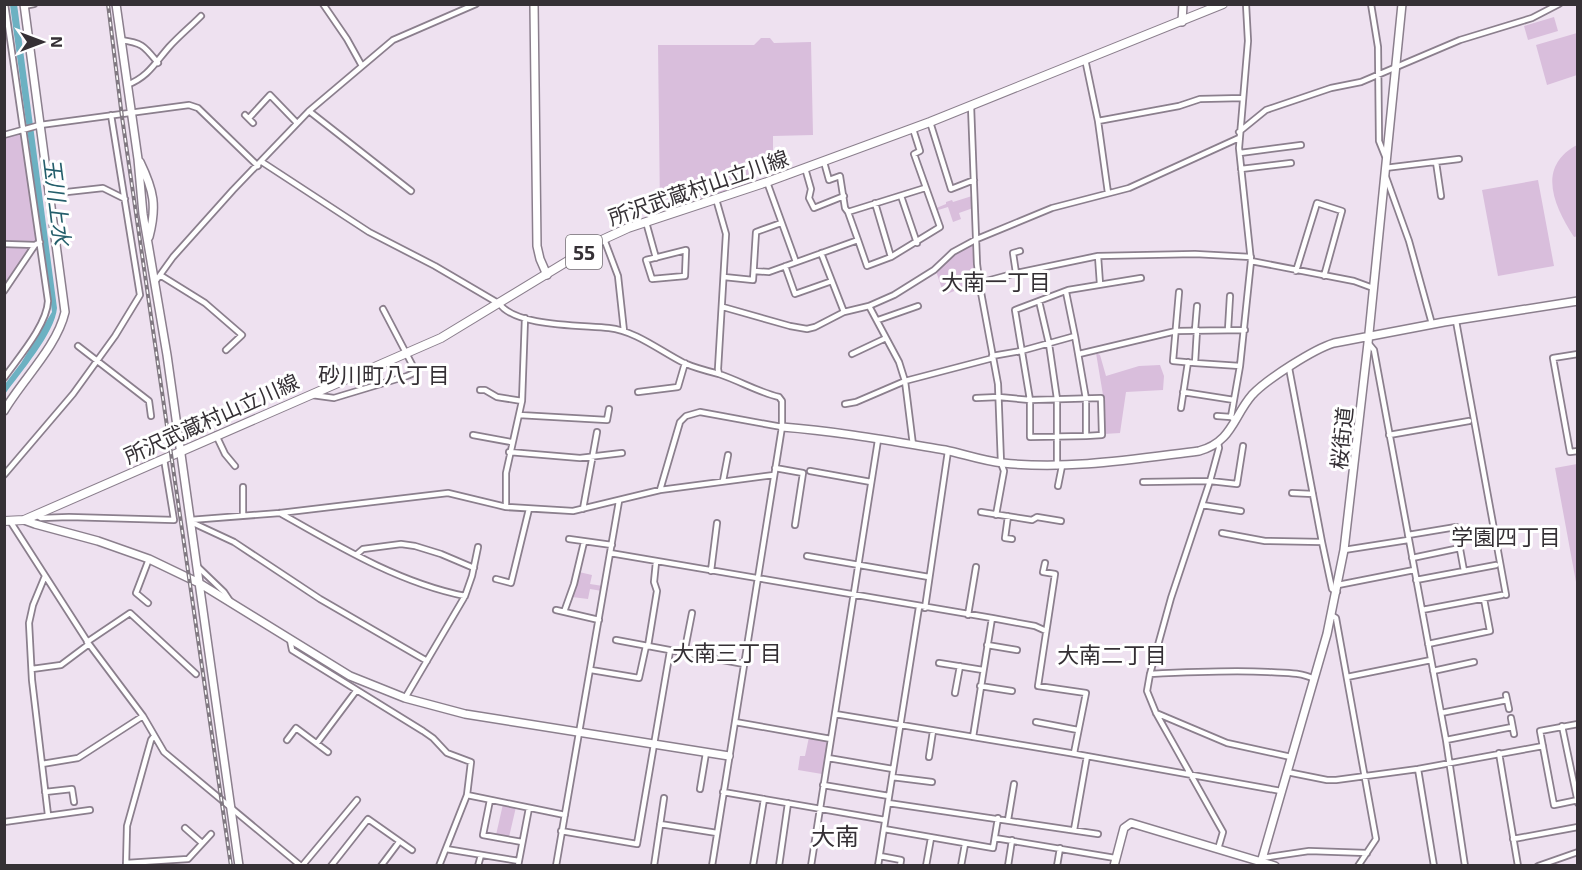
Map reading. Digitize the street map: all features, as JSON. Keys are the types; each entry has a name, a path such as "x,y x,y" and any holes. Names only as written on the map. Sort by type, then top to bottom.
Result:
{"main road":[{"name":"所沢武蔵村山立川線","path":"7,521 36,515 309,394 406,355 441,338 604,239 646,222 767,182 913,129 1223,4"}],"street":[{"path":"4,378 41,324 47,312 48,301 37,243 24,129 5,4"},
{"path":"4,411 61,326 65,312 38,126 24,5 34,4"},
{"path":"116,4 132,112 142,203 197,566 239,866"},
{"path":"323,4 362,66"},
{"path":"155,282 173,257 226,198 309,111 393,40 476,4"},
{"path":"534,4 537,246 547,275"},
{"path":"1182,22 1183,4"},
{"path":"660,490 680,422 686,416 699,412 782,427 913,445 1001,463 1059,466 1104,464 1199,451 1218,443 1228,433 1233,419 1245,330 1251,259 1239,138 1248,40 1246,4"},
{"path":"1371,4 1378,47 1379,141 1386,159"},
{"name":"桜街道","path":"1261,862 1314,679 1331,615 1344,550 1402,4"},
{"path":"1542,4 1544,12"},
{"path":"1239,132 1266,110 1330,88 1361,82 1460,40 1532,18 1559,4"},
{"path":"128,86 141,79 158,63 169,48 201,16"},
{"path":"121,40 139,43 151,51 158,63"},
{"path":"1085,59 1098,122 1108,193"},
{"path":"249,119 270,95 297,123"},
{"path":"1098,122 1179,106 1200,99 1243,98"},
{"path":"4,135 38,126 184,105 194,106 260,164 369,232 435,267 503,308 525,318 566,326 624,331 685,363 743,382 763,393 779,397 782,401 782,427 712,866"},
{"path":"971,105 979,283 998,384 1001,463 1004,471 996,514"},
{"path":"309,111 411,191"},
{"path":"4,476 73,394 115,336 140,296 111,115"},
{"path":"930,122 951,189 974,180"},
{"path":"824,162 829,180 840,176 845,208 867,266 891,257 940,227 914,154 920,151 913,129"},
{"path":"723,307 807,329 844,312 869,306 894,295 934,270 953,252 976,239 1052,208 1129,188 1239,138"},
{"path":"1240,153 1301,145"},
{"path":"138,159 153,192 154,201 148,240"},
{"path":"1431,324 1409,241 1385,171 1459,159"},
{"path":"1436,162 1441,196"},
{"path":"1241,169 1291,163"},
{"path":"806,168 811,189 809,198 814,208 844,196"},
{"path":"767,182 796,262"},
{"path":"49,194 104,188 125,199"},
{"path":"848,212 925,188"},
{"path":"901,196 917,243"},
{"path":"716,199 726,234 719,374"},
{"path":"875,203 891,257"},
{"path":"1296,271 1317,203 1342,211 1324,276"},
{"path":"646,222 656,258"},
{"path":"724,277 753,280 756,232 781,223"},
{"path":"604,239 618,276 624,331"},
{"path":"754,271 769,272 858,240"},
{"path":"4,244 37,243"},
{"path":"4,291 37,243"},
{"path":"686,250 685,276 652,279 646,260 656,258 686,250"},
{"path":"1016,273 1012,253 1020,251"},
{"path":"821,253 844,312"},
{"path":"979,283 1098,256 1195,254 1251,259 1296,271 1354,281 1373,288"},
{"path":"1098,256 1100,284"},
{"path":"785,266 795,294 832,281"},
{"path":"160,275 205,303 242,336 226,351"},
{"path":"976,398 999,397 1030,400 1101,398 1102,435 1030,437 1030,400 1015,310 1066,292 1141,278"},
{"path":"1066,292 1086,399 1086,436"},
{"path":"1179,292 1173,361 1240,366"},
{"path":"1228,330 1230,296"},
{"path":"1039,301 1049,344 1057,399 1058,486"},
{"path":"1233,419 1254,394 1319,348 1334,343 1368,340 1431,324 1578,301"},
{"path":"869,306 899,362 905,381 913,445"},
{"path":"878,320 918,306"},
{"path":"1195,363 1197,306"},
{"path":"309,394 334,398 416,372 383,309"},
{"path":"506,507 506,474 511,442 522,401 525,318"},
{"path":"1422,610 1504,595 1456,321"},
{"path":"1079,354 1176,331 1245,330"},
{"path":"845,404 856,402 905,381 1075,336"},
{"path":"852,354 886,338"},
{"path":"1368,340 1374,350 1441,712 1465,866"},
{"path":"78,346 149,401 152,416"},
{"path":"1578,354 1553,358 1570,452 1578,451"},
{"path":"1181,408 1188,362"},
{"path":"638,392 678,387 685,363"},
{"path":"1289,368 1332,589 1414,570"},
{"path":"480,390 485,390 497,397 522,401"},
{"path":"1183,392 1234,400"},
{"path":"519,415 608,420 609,409"},
{"path":"1217,416 1233,419"},
{"path":"1389,435 1469,421"},
{"path":"583,509 597,432"},
{"path":"216,435 225,454 235,466"},
{"path":"473,435 511,442"},
{"path":"811,866 878,440"},
{"path":"1218,443 1220,448 1171,598 1147,691 1156,714 1223,832 1218,849"},
{"path":"1143,482 1210,481 1237,484 1243,446"},
{"path":"878,866 900,725 930,577 948,451"},
{"path":"510,452 580,458 622,453"},
{"path":"723,481 728,455"},
{"path":"36,515 41,518 174,520 164,459"},
{"path":"810,471 871,482"},
{"path":"190,521 448,493 506,507 573,511 660,490 774,472 803,473 795,525"},
{"path":"243,487 243,515"},
{"path":"1292,493 1313,494"},
{"path":"555,866 619,501"},
{"path":"1202,505 1241,511"},
{"path":"496,579 511,584 529,509"},
{"path":"981,512 1032,520 1037,517 1061,521"},
{"path":"280,513 356,555 433,589 465,596"},
{"path":"1008,516 1005,538 1012,539"},
{"path":"24,519 106,543 149,559 199,583 350,676 405,698 465,714 729,756"},
{"path":"7,521 88,643 142,716 164,752 301,866 357,800"},
{"path":"190,521 234,542 320,599 427,661"},
{"path":"711,571 717,523"},
{"path":"1344,550 1456,527 1464,571"},
{"path":"1221,533 1265,541 1322,542"},
{"path":"569,539 612,545"},
{"path":"564,612 574,584 584,542"},
{"path":"356,555 363,549 401,544 441,554 474,568"},
{"path":"405,698 465,596 478,547"},
{"path":"1412,558 1460,548"},
{"path":"610,553 922,608 992,618 1035,626 1046,631"},
{"path":"807,556 930,577"},
{"path":"148,603 136,593 149,559"},
{"path":"591,670 639,678 657,591 654,582 656,562"},
{"path":"1045,563 1043,572 1055,574 1038,686 1086,693 1074,753"},
{"path":"1416,580 1496,565"},
{"path":"197,566 233,604"},
{"path":"968,615 976,567"},
{"path":"45,576 33,605 29,623 48,815"},
{"path":"1428,644 1490,631 1484,598"},
{"path":"556,610 599,620"},
{"path":"32,669 61,665 130,613 196,674"},
{"path":"684,654 692,613"},
{"path":"1331,615 1336,618 1376,839 1358,866"},
{"path":"973,737 992,618"},
{"path":"290,640 292,650 428,734 447,753 471,762 466,795 439,866"},
{"path":"615,640 744,664"},
{"path":"987,645 1017,650"},
{"path":"561,831 637,844 670,651"},
{"path":"1347,677 1431,660"},
{"path":"1433,671 1474,662"},
{"path":"939,663 983,670"},
{"path":"955,693 960,666"},
{"path":"1150,674 1250,671 1285,673 1314,679"},
{"path":"980,686 1012,691"},
{"path":"317,743 356,691"},
{"path":"1441,712 1507,698 1509,709"},
{"path":"835,714 1074,753 1281,791"},
{"path":"1156,714 1227,743 1291,757"},
{"path":"42,764 78,758 142,716"},
{"path":"1511,718 1514,734"},
{"path":"735,722 831,739"},
{"path":"1036,722 1078,730"},
{"path":"1562,726 1577,801 1554,805 1540,730 1562,726 1578,724"},
{"path":"287,740 296,728 328,752"},
{"path":"1446,740 1512,728"},
{"path":"929,758 933,731"},
{"path":"154,736 127,826 126,864 188,859 211,834"},
{"path":"1287,772 1328,780 1418,769 1543,746"},
{"path":"700,789 706,753"},
{"path":"1499,753 1518,866"},
{"path":"1074,830 1087,756"},
{"path":"828,758 893,769"},
{"path":"1418,769 1434,866"},
{"path":"892,777 932,782"},
{"path":"1008,820 1014,784"},
{"path":"824,785 889,796"},
{"path":"45,792 72,789 74,802"},
{"path":"723,792 885,820"},
{"path":"466,795 565,815"},
{"path":"654,866 664,798"},
{"path":"753,866 764,799"},
{"path":"490,800 483,835 522,842"},
{"path":"779,866 788,803"},
{"path":"888,803 1098,834"},
{"path":"446,849 518,863 529,808"},
{"path":"4,822 90,810"},
{"path":"884,829 993,848 999,818"},
{"path":"331,866 368,819 412,850"},
{"path":"995,838 1060,848 1114,862 1124,828 1131,823 1275,866"},
{"path":"660,824 717,832"},
{"path":"1513,838 1578,826"},
{"path":"185,828 202,843"},
{"path":"926,866 931,838"},
{"path":"1008,866 1012,840"},
{"path":"381,866 399,842"},
{"path":"961,866 965,844"},
{"path":"1057,866 1060,848"},
{"path":"1261,862 1309,851 1367,853"},
{"path":"1538,866 1578,852"},
{"path":"478,866 481,855"},
{"path":"880,856 901,860 900,866"}],"shaded area":[{"path":"1554,17 1558,31 1528,40 1524,26"},
{"path":"1577,33 1577,75 1547,85 1536,45"},
{"path":"761,38 770,38 774,43 811,42 813,135 773,136 773,169 760,169 749,184 660,210 658,45 754,45"},
{"path":"24,131 37,241 5,288 5,135"},
{"path":"1577,145 1578,236 1574,237 1555,200 1553,176 1556,164 1564,154"},
{"path":"1538,180 1554,266 1498,276 1482,190"},
{"path":"972,196 973,208 959,213 961,219 953,222 948,207 935,211 934,209 946,202"},
{"path":"972,242 975,283 944,295 936,271 952,255"},
{"path":"1096,353 1100,355 1106,376 1139,366 1160,365 1164,376 1163,390 1126,392 1120,433 1104,434 1103,395"},
{"path":"1577,464 1578,581 1576,582 1555,468"},
{"path":"579,572 592,575 590,584 603,586 602,591 590,589 588,599 572,597"},
{"path":"809,737 828,740 822,774 798,770 800,756 805,756"},
{"path":"503,804 516,807 509,837 496,835"}],"water":[{"path":"17,4 57,308 55,318 44,341 5,394 5,384 21,363 52,312 10,5"}],"railway":[{"path":"108,4 122,117 231,866"}],"district":[{"name":"大南一丁目","path":"996,281"},
{"name":"砂川町八丁目","path":"384,374"},
{"name":"学園四丁目","path":"1506,536"},
{"name":"大南三丁目","path":"727,652"},
{"name":"大南二丁目","path":"1112,654"},
{"name":"大南","path":"835,835"}],"water label":[{"name":"玉川上水","path":"58,201"}]}
